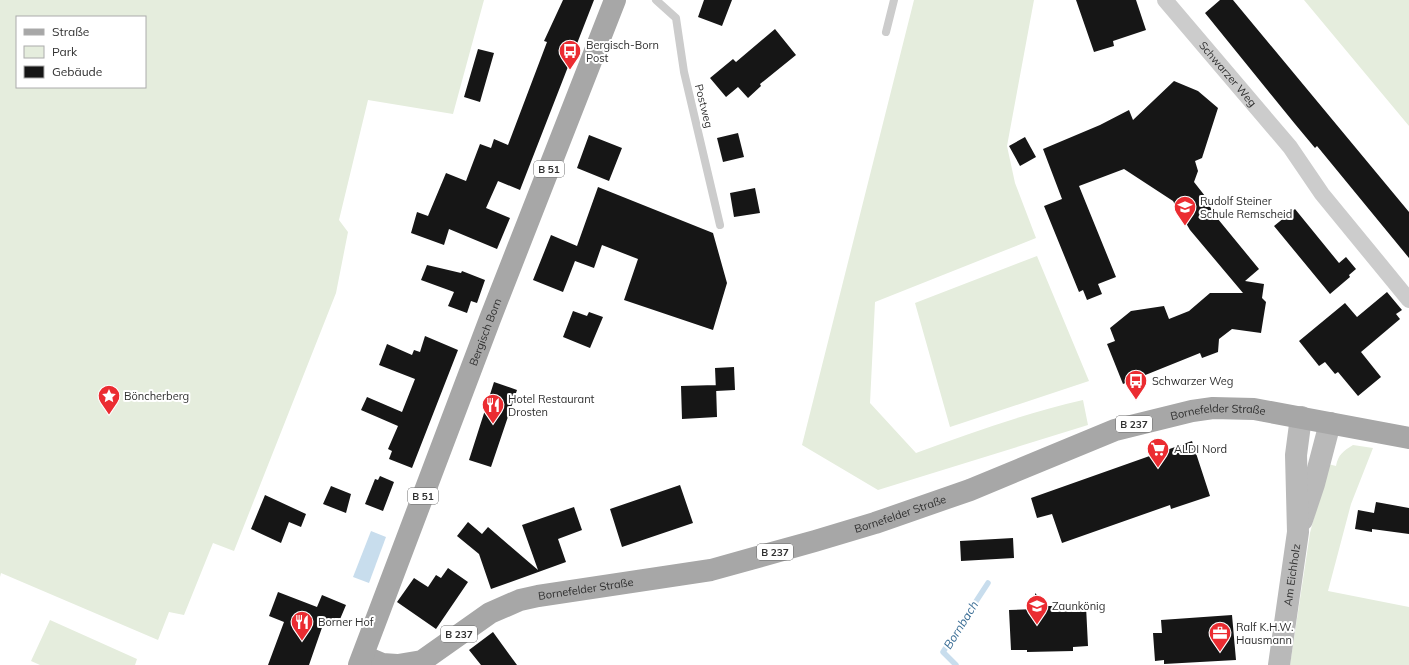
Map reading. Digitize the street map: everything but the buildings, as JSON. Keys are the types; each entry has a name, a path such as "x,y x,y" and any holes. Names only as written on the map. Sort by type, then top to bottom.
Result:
{"main road":[{"name":"Bergisch Born","path":"361,660 490,319 615,0"},
{"name":"Bornefelder Straße","path":"361,660 398,665 422,661 480,619 520,600 711,570 875,523 970,490 1115,430 1140,422 1213,408 1254,409 1409,438"},
{"name":"Am Eichholz","path":"1280,665 1298,532 1296,455 1301,417"},
{"name":"Am Eichholz","path":"1298,532 1314,484 1330,423"}],"street":[{"name":"Schwarzer Weg","path":"1165,0 1290,147 1322,194 1409,300"}],"lane":[{"name":"Postweg","path":"656,0 676,18 684,72 720,225"},
{"path":"886,32 894,0"}],"green space":[{"path":"0,0 484,0 453,114 368,100 339,220 348,232 336,293 234,551 213,543 184,615 169,612 158,640 1,573 0,577"},
{"path":"914,0 1034,0 1007,146 1015,183 1036,238 875,302 870,403 916,453 1020,417 1083,400 1088,425 878,490 802,445"},
{"path":"1304,0 1409,0 1409,126"},
{"path":"1037,256 1089,381 950,427 915,303"},
{"path":"1353,445 1373,448 1351,504 1328,591 1409,607 1409,665 1290,665 1310,533 1328,464 1336,466 1338,459 1346,449"},
{"path":"50,620 137,659 135,665 40,665 31,661"}],"water":[{"path":"371,531 386,537 369,583 353,577"}],"waterway":[{"name":"Bornbach","path":"956,665 943,652 988,583"}],"place":[{"name":"Bergisch-Born Post","path":"570,70"},
{"name":"Rudolf Steiner Schule Remscheid","path":"1185,226"},
{"name":"Schwarzer Weg","path":"1136,400"},
{"name":"Böncherberg","path":"109,416"},
{"name":"Hotel Restaurant Drosten","path":"493,424"},
{"name":"ALDI Nord","path":"1158,468"},
{"name":"Zaunkönig","path":"1037,626"},
{"name":"Borner Hof","path":"302,642"},
{"name":"Ralf K.H.W. Hausmann","path":"1220,652"}]}
